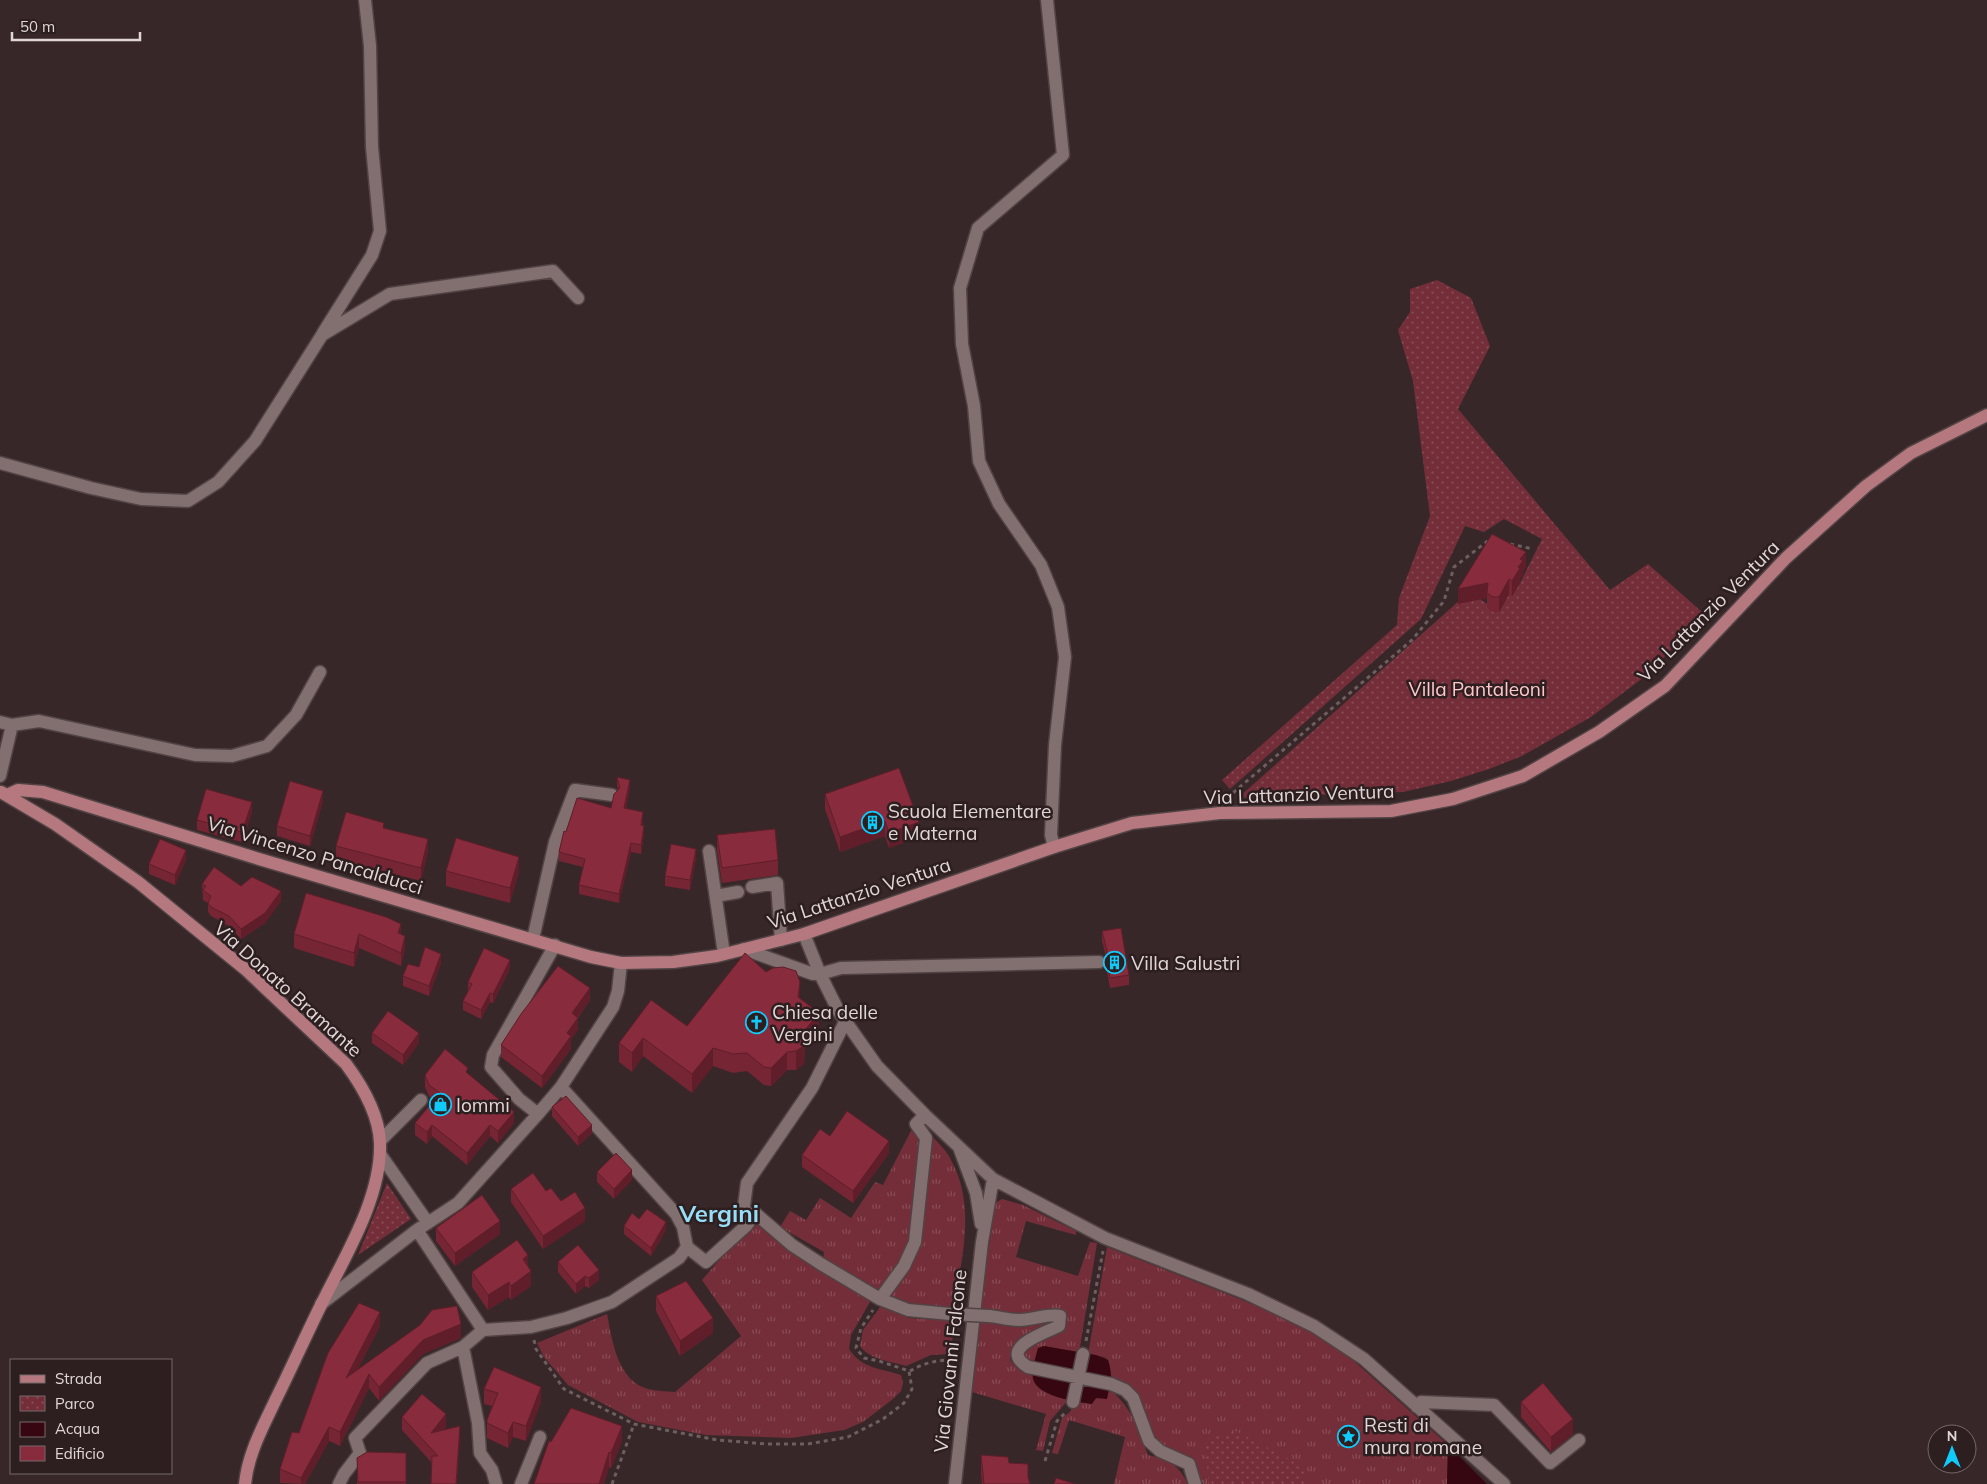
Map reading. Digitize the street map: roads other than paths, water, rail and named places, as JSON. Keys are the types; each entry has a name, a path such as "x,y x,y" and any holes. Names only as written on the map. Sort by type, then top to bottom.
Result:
{"main road":[{"name":"Via Lattanzio Ventura","path":"621,963 673,962 724,954 804,934 1054,847 1132,824 1220,813 1391,811 1453,799 1523,776 1599,732 1665,686 1786,558 1866,486 1911,453 1987,415"},
{"name":"Via Vincenzo Pancalducci","path":"3,794 18,790 43,792 258,859 591,957 621,963"},
{"name":"Via Donato Bramante","path":"3,794 56,824 131,877 245,969 346,1064 359,1082 375,1116 380,1148 374,1188 361,1222 260,1430 246,1466 245,1484"}],"street":[{"path":"0,463 141,500 188,501 218,482 255,441 372,255 380,231 372,147 370,46 365,0"},
{"path":"1047,0 1062,155 978,228 960,288 962,344 974,406 979,461 1000,504 1041,565 1058,607 1065,657 1055,745 1051,835 1054,847"},
{"path":"322,335 390,294 400,292 553,271 578,298"},
{"path":"0,776 6,724 38,721 195,755 232,756 267,746 296,715 320,672"},
{"path":"533,939 554,842 574,790 612,795"},
{"path":"709,851 724,954"},
{"path":"752,887 777,883 780,940"},
{"path":"716,896 738,892"},
{"path":"804,934 820,974 845,1022 877,1066 925,1115 993,1178 1105,1238 1248,1294 1314,1326 1364,1359 1504,1484"},
{"path":"538,1114 519,1099 491,1067 493,1055 554,945"},
{"path":"744,949 805,972 820,974 841,968 1099,962"},
{"path":"321,1304 458,1203 538,1114 561,1087 613,1007 618,991 621,963"},
{"path":"747,1224 744,1206 747,1183 812,1088 845,1022"},
{"path":"340,1484 344,1474 360,1453 355,1438 427,1363 463,1347 483,1330 531,1327 567,1318 612,1302 680,1258 686,1247 683,1227 676,1214 561,1087"},
{"path":"421,1100 380,1148 483,1330"},
{"path":"880,1299 904,1266 914,1242 926,1138 916,1124 925,1115"},
{"name":"Via Giovanni Falcone","path":"959,1147 976,1193 982,1242"},
{"name":"Via Giovanni Falcone","path":"955,1484 982,1242 993,1178"},
{"path":"686,1247 706,1262 747,1224 755,1213 792,1245 821,1264 880,1299 908,1310 1019,1320 1043,1318 1055,1314 1060,1316 1060,1326 1030,1339 1020,1347 1018,1353 1020,1359 1028,1367 1111,1384 1125,1390 1133,1398 1149,1441 1160,1451 1189,1464 1195,1484"},
{"path":"463,1347 478,1423 480,1453 492,1470 496,1484"},
{"path":"1073,1402 1083,1354"},
{"path":"1416,1407 1421,1402 1494,1405 1550,1463 1579,1440"},
{"path":"521,1484 540,1437"}],"water":[{"path":"1044,1346 1096,1355 1108,1360 1111,1375 1107,1399 1096,1398 1092,1404 1077,1402 1059,1398 1036,1385 1033,1379 1034,1363 1038,1348"},
{"path":"1448,1445 1487,1484 1447,1484"}],"place":[{"name":"Scuola Elementare e Materna","path":"872,822"},
{"name":"Villa Salustri","path":"1115,963"},
{"name":"Chiesa delle Vergini","path":"756,1023"},
{"name":"Iommi","path":"440,1105"},
{"name":"Resti di mura romane","path":"1348,1436"}],"district":[{"name":"Vergini","path":"719,1213"}],"park label":[{"name":"Villa Pantaleoni","path":"1477,689"}]}
